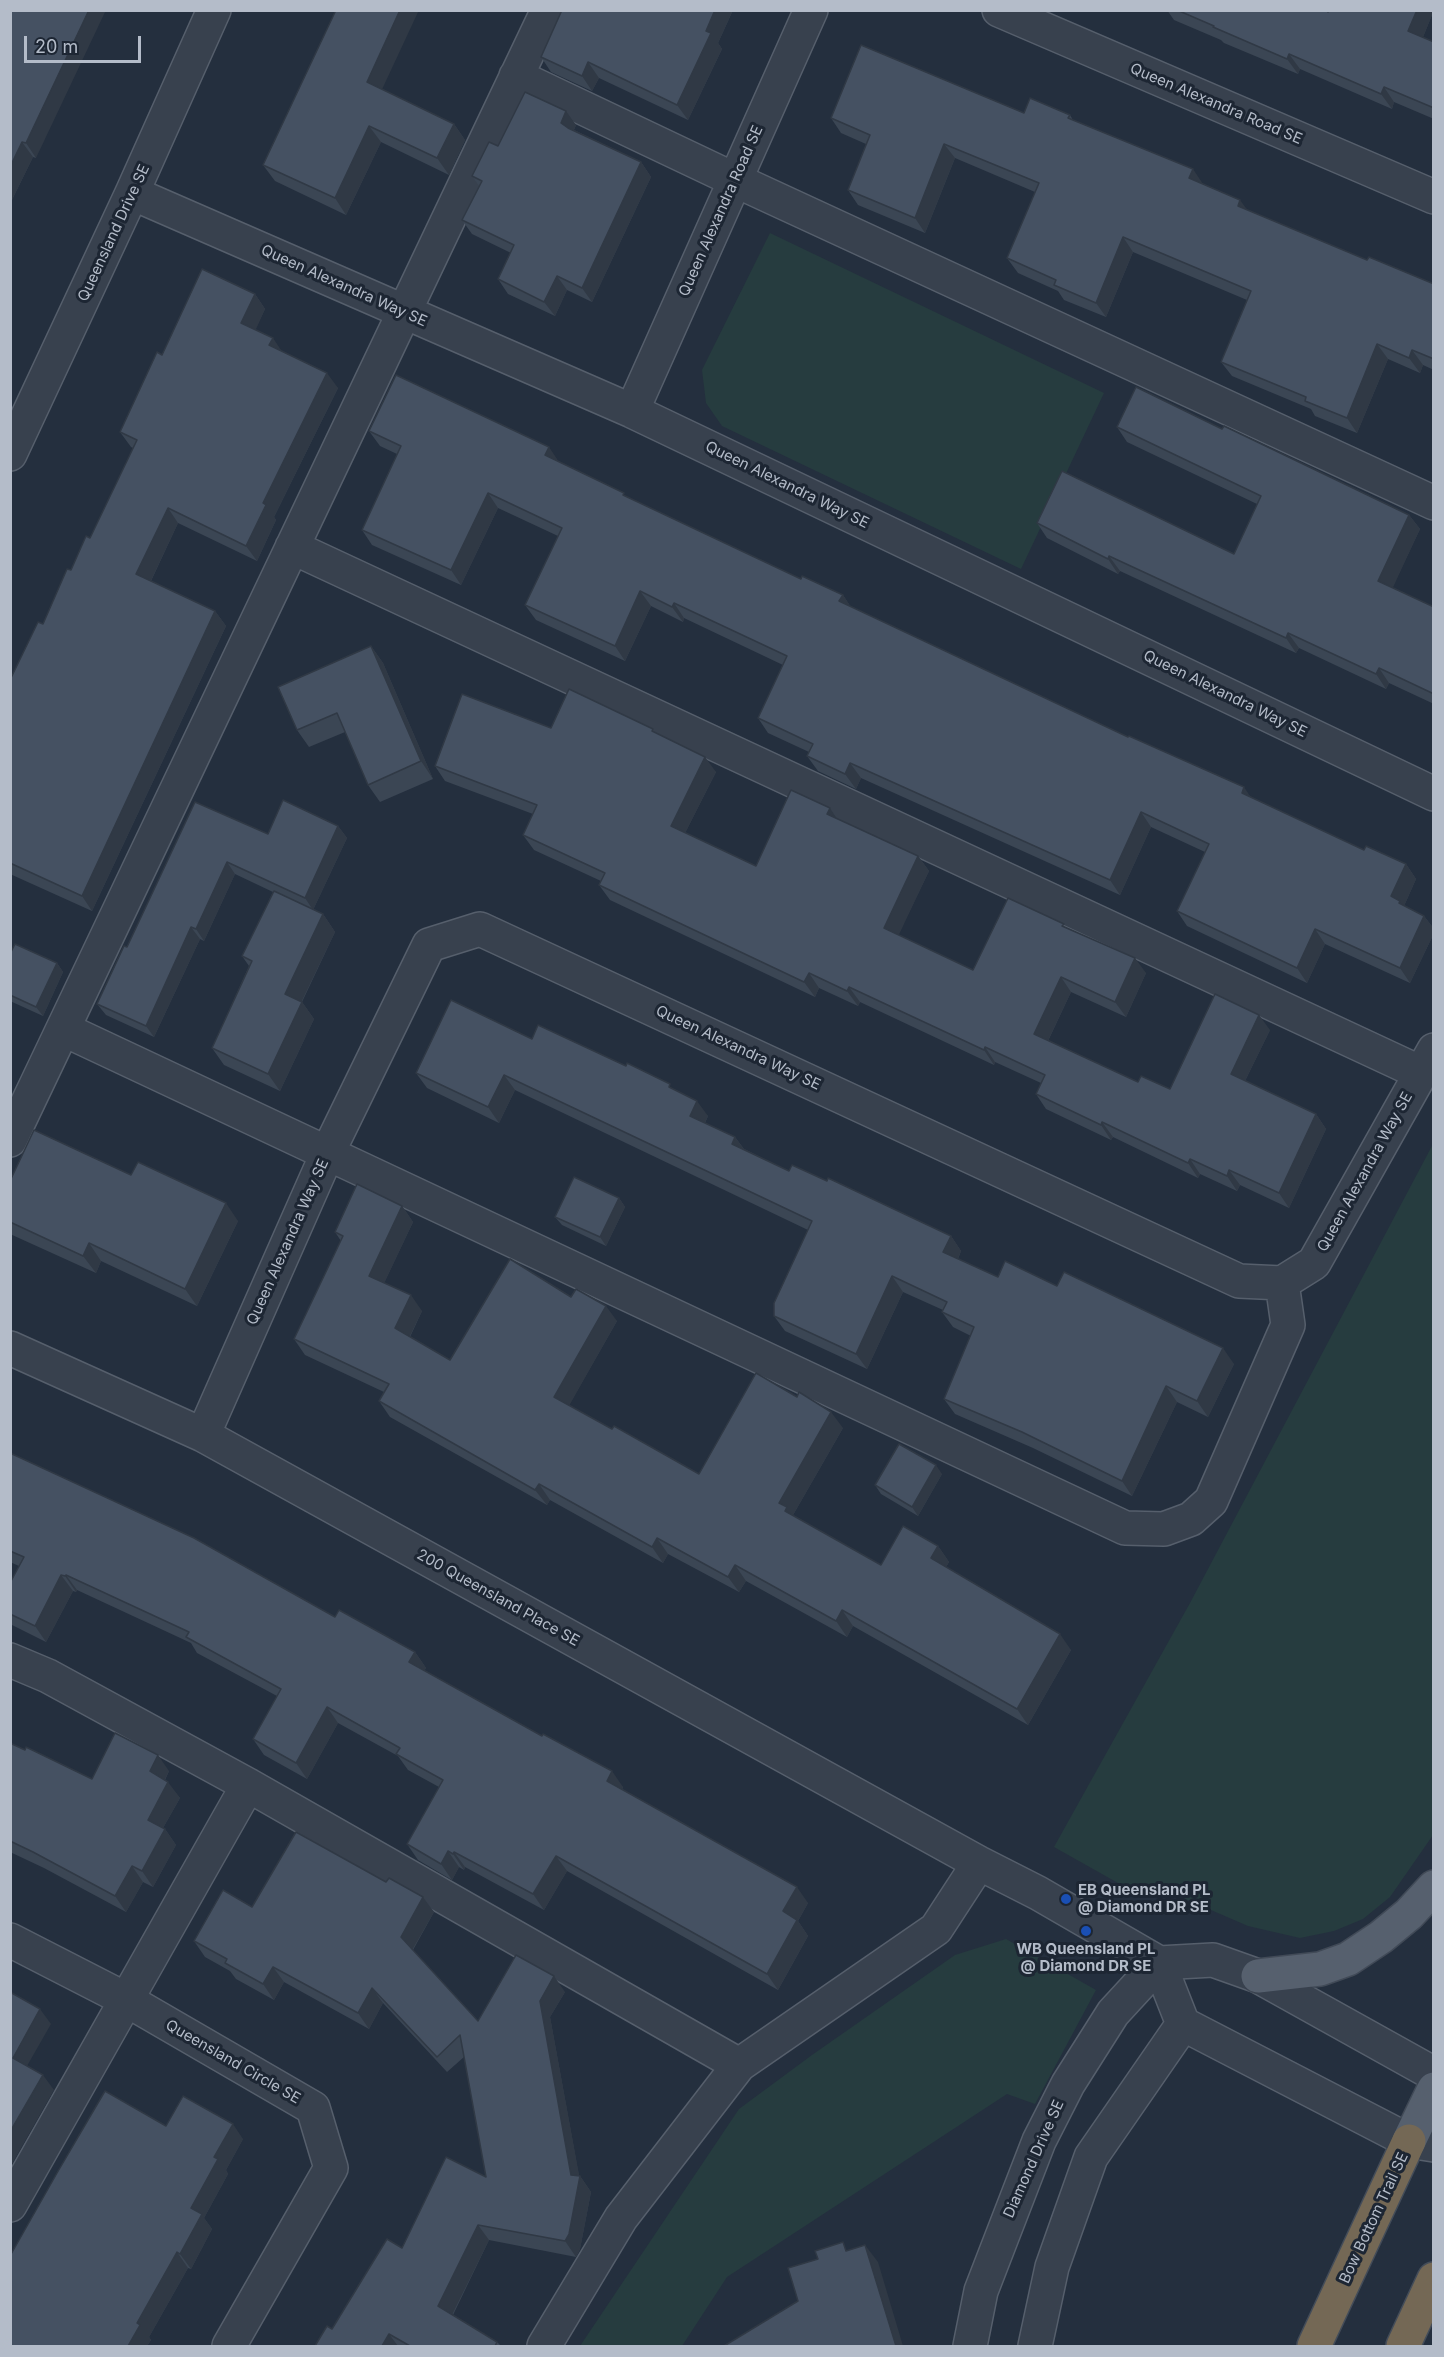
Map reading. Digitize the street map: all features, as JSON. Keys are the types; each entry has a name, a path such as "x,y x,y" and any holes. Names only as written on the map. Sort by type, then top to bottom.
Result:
{"highway":[{"name":"Bow Bottom Trail SE","path":"1314,2346 1421,2143"},
{"path":"1402,2346 1434,2279"}],"main road":[{"path":"1258,1976 1320,1969 1348,1959 1381,1937 1434,1887"},
{"name":"Bow Bottom Trail SE","path":"1421,2143 1434,2089"}],"street":[{"name":"Queensland Drive SE","path":"10,454 132,193 214,10"},
{"path":"10,1140 548,10"},
{"name":"Queen Alexandra Road SE","path":"632,411 811,10"},
{"name":"Queen Alexandra Road SE","path":"999,10 1434,197"},
{"path":"516,76 735,180 1434,503"},
{"name":"Queen Alexandra Way SE","path":"132,193 632,411 1434,794"},
{"path":"292,547 1427,1061"},
{"name":"Queen Alexandra Way SE","path":"203,1435 327,1152 429,945 480,929 1239,1281 1282,1283 1314,1263 1427,1061"},
{"path":"63,1029 1125,1528 1164,1529 1191,1519 1211,1501 1288,1325 1282,1283"},
{"name":"200 Queensland Place SE","path":"10,1348 203,1435 979,1863 1038,1893 1159,1963"},
{"path":"10,1660 48,1676 248,1785 739,2065"},
{"path":"10,2205 248,1785"},
{"path":"544,2346 621,2218 739,2065 936,1929 979,1863"},
{"name":"Queensland Circle SE","path":"10,1940 125,1999 313,2108 332,2168 229,2346"},
{"path":"1421,2143 1183,2024 1159,1963 1213,1960 1258,1976 1434,2074"},
{"name":"Diamond Drive SE","path":"970,2346 981,2291 1039,2142 1068,2085 1113,2013 1159,1963"},
{"path":"1035,2346 1052,2267 1091,2157 1183,2024"}],"green space":[{"path":"770,233 1104,393 1021,569 722,426 706,403 702,370"},
{"path":"1433,1144 1433,1835 1390,1897 1363,1919 1334,1931 1300,1938 1248,1926 1153,1885 1134,1892 1054,1847 1190,1603"},
{"path":"1006,1939 1096,1990 1035,2104 1007,2094 727,2277 682,2346 580,2346 739,2109 955,1955"}],"building":[{"path":"10,10 89,10 26,143 22,142 10,167"},
{"path":"336,10 400,10 367,82 454,124 437,158 369,126 335,198 263,165"},
{"path":"562,10 715,10 706,31 711,33 677,105 588,62 582,76 541,57"},
{"path":"1177,10 1325,10 1328,12 1329,10 1417,10 1408,31 1434,42 1434,108 1384,87 1381,94 1289,54 1287,59"},
{"path":"861,45 1024,113 1030,98 1070,115 1068,118 1193,169 1189,178 1240,200 1238,206 1367,260 1369,257 1434,284 1434,359 1412,350 1409,358 1377,344 1347,418 1305,401 1306,397 1221,362 1251,291 1123,237 1096,303 1054,285 1056,280 1007,258 1039,183 944,144 915,218 848,190 870,135 831,118"},
{"path":"525,92 566,111 561,123 568,128 641,162 582,288 557,276 544,302 498,279 514,245 462,220 482,181 472,176 489,142 498,146"},
{"path":"202,269 255,294 241,323 273,338 269,345 327,373 263,503 266,505 246,546 168,508 136,574 215,611 82,896 10,863 10,680 38,622 43,624 67,569 71,570 86,536 90,538 137,440 120,432 157,352 162,355"},
{"path":"396,375 549,447 545,455 624,493 623,495 801,579 802,576 843,595 839,601 1128,737 1244,787 1242,793 1364,850 1366,846 1406,864 1391,896 1400,901 1399,903 1424,916 1400,968 1315,929 1297,968 1177,911 1209,844 1141,812 1110,880 850,763 845,774 807,756 813,744 758,718 787,656 674,603 672,607 640,591 615,646 525,605 562,528 488,493 451,570 362,530 401,446 369,431"},
{"path":"1136,387 1222,429 1224,426 1409,515 1378,581 1434,607 1434,694 1379,668 1376,674 1288,633 1286,638 1109,556 1108,559 1037,523 1062,471 1234,554 1261,496 1117,427"},
{"path":"371,646 421,761 368,785 337,713 297,730 278,687"},
{"path":"569,689 705,757 671,826 756,866 791,790 830,808 827,814 918,856 884,928 973,970 1008,898 1064,924 1062,926 1135,958 1115,1002 1061,977 1034,1034 1138,1082 1141,1076 1170,1089 1215,994 1259,1015 1231,1074 1316,1114 1279,1193 1229,1170 1227,1176 1190,1159 1188,1163 1036,1094 1045,1075 985,1047 984,1050 849,987 847,991 809,973 804,982 599,885 605,873 523,835 537,805 435,766 462,694 551,728"},
{"path":"283,800 338,826 305,898 227,862 196,929 191,927 146,1026 97,1004 124,946 127,947 195,802 268,834"},
{"path":"274,891 323,914 285,994 302,1002 268,1074 212,1048 252,961 242,956"},
{"path":"15,944 57,963 36,1007 10,995 10,954"},
{"path":"451,1000 532,1039 538,1025 670,1084 669,1087 697,1101 690,1116 735,1137 732,1144 789,1171 792,1165 827,1181 828,1178 951,1236 943,1252 998,1277 1005,1261 1057,1286 1064,1272 1223,1348 1197,1401 1166,1386 1122,1481 1022,1432 944,1399 974,1327 942,1312 947,1302 892,1276 856,1354 774,1316 774,1303 812,1221 504,1075 488,1107 416,1073"},
{"path":"34,1130 131,1175 138,1162 226,1203 185,1289 89,1243 83,1256 10,1222 10,1181"},
{"path":"574,1177 619,1198 600,1237 555,1217"},
{"path":"357,1184 402,1206 369,1276 411,1295 395,1328 450,1360 510,1259 571,1297 576,1289 606,1306 554,1397 612,1429 614,1426 699,1474 756,1373 797,1397 799,1392 831,1412 779,1503 787,1507 785,1511 881,1565 903,1526 938,1546 931,1558 1060,1634 1017,1709 842,1610 836,1621 735,1565 728,1577 657,1538 652,1547 539,1484 535,1490 379,1401 389,1384 294,1339 343,1236 335,1232"},
{"path":"899,1444 936,1465 912,1507 875,1485"},
{"path":"10,1453 194,1538 335,1617 339,1610 415,1652 409,1662 542,1736 543,1734 612,1771 607,1781 797,1887 783,1911 797,1920 767,1974 556,1856 533,1894 454,1852 453,1854 448,1851 441,1864 407,1844 443,1780 396,1754 400,1748 327,1707 296,1763 253,1739 281,1689 186,1637 189,1632 66,1575 61,1575 35,1626 10,1614 10,1583 24,1557 10,1551"},
{"path":"115,1733 158,1755 150,1771 168,1782 148,1820 165,1829 142,1871 132,1866 115,1896 10,1841 10,1743 25,1750 26,1747 92,1779"},
{"path":"296,1832 386,1882 389,1878 423,1897 401,1937 478,2021 516,1955 554,1976 540,2001 571,2175 580,2176 569,2234 565,2241 478,2225 438,2306 497,2342 495,2346 410,2346 389,2334 382,2346 315,2346 327,2326 332,2329 387,2239 402,2248 446,2157 486,2177 460,2035 437,2057 372,1988 358,2013 273,1967 263,1984 225,1963 227,1959 194,1941 223,1890 252,1907"},
{"path":"10,1992 40,2009 13,2058 43,2075 10,2132"},
{"path":"105,2091 166,2126 183,2096 233,2124 214,2157 218,2159 191,2208 202,2214 180,2254 177,2252 137,2323 140,2325 128,2346 10,2346 10,2256"},
{"path":"843,2242 846,2251 865,2245 896,2346 724,2346 798,2301 788,2268 818,2259 815,2251"}],"place":[{"name":"EB Queensland PL @ Diamond DR SE","path":"1066,1899"},
{"name":"WB Queensland PL @ Diamond DR SE","path":"1086,1931"}]}
